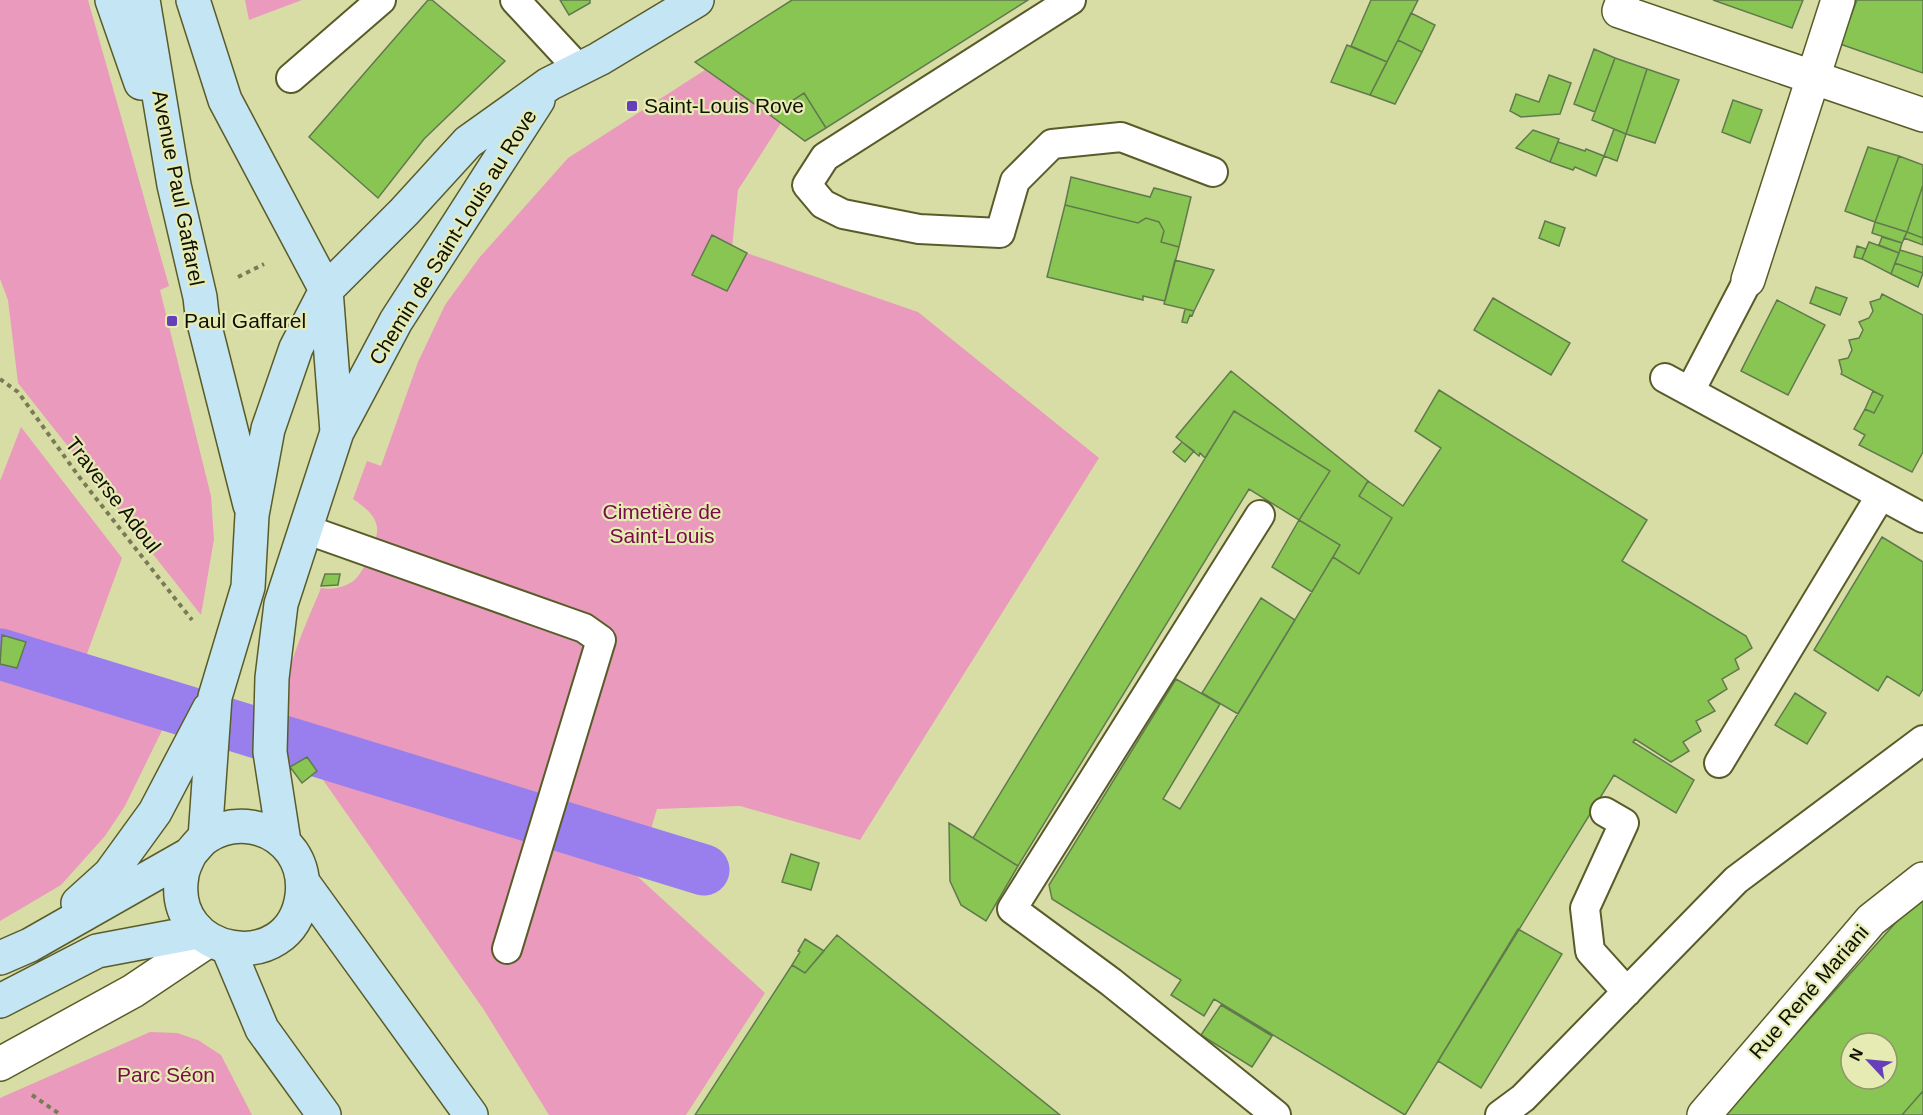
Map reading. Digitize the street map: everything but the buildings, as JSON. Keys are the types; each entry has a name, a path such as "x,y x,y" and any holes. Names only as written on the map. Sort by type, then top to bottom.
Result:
{"main road":[{"path":"112,0 153,115 174,185"},
{"name":"Avenue Paul Gaffarel","path":"143,0 174,185 200,297 202,315 252,515"},
{"path":"193,0 225,100 326,290 337,432"},
{"name":"Chemin de Saint-Louis au Rove","path":"324,1115 262,1029 212,940 186,914 180,894 182,873 198,846 215,697 248,587 252,515 268,429 296,348 326,290 404,212 468,142 549,84 599,59 697,0"},
{"name":"Chemin de Saint-Louis au Rove","path":"284,842 270,752 272,678 281,604 337,432 396,321 549,84"},
{"name":"Chemin de Saint-Louis au Rove","path":"30,945 110,874 155,812 215,697"},
{"name":"Chemin de Saint-Louis au Rove","path":"0,958 30,945 224,829 245,826 266,831 284,842 298,861 304,884 471,1115"},
{"path":"0,1001 97,951 212,940 251,949 273,942 290,927 301,907 304,884"}],"street":[{"path":"1748,280 1838,0"},
{"path":"1621,6 1812,78 1923,116"},
{"name":"Rue René Mariani","path":"1704,1115 1871,920 1923,879"},
{"path":"0,1064 133,992 212,940"}],"lane":[{"path":"291,78 381,0"},
{"path":"515,0 579,69"},
{"path":"1071,0 825,157 807,185 823,204 843,214 919,229 1000,233 1015,181 1052,144 1121,137 1213,172"},
{"path":"1748,280 1677,384 1923,518"},
{"path":"1719,763 1881,495"},
{"path":"1260,515 1012,909 1112,982 1276,1115"},
{"path":"306,529 585,628 601,640 507,950"},
{"path":"1500,1115 1523,1098 1736,880 1923,740"},
{"path":"1605,812 1624,823 1585,908 1590,951 1627,992"}],"path":[{"name":"Traverse Adoul","path":"0,380 18,392 80,478 194,622"}],"green space":[{"path":"0,0 88,0 169,286 160,290 211,496 214,539 201,615 18,383 8,300 0,279"},
{"path":"245,0 302,0 249,20"},
{"name":"Cimetière de Saint-Louis","path":"705,70 781,123 738,190 732,248 918,312 1099,458 860,840 740,806 657,809 637,876 765,993 686,1115 549,1115 484,1010 307,757 293,729 286,707 288,675 321,588 337,588 352,582 361,572 369,557 377,533 376,522 368,511 353,499 367,461 381,466 418,362 445,305 479,258 568,158"},
{"path":"21,427 122,558 76,684 170,714 125,806 105,836 61,885 0,921 0,481"},
{"name":"Parc Séon","path":"150,1032 177,1033 198,1040 221,1055 252,1115 0,1115 0,1098"}],"waterway":[{"path":"0,654 704,870"}],"place":[{"name":"Saint-Louis Rove","path":"632,106"},
{"name":"Paul Gaffarel","path":"172,321"}]}
